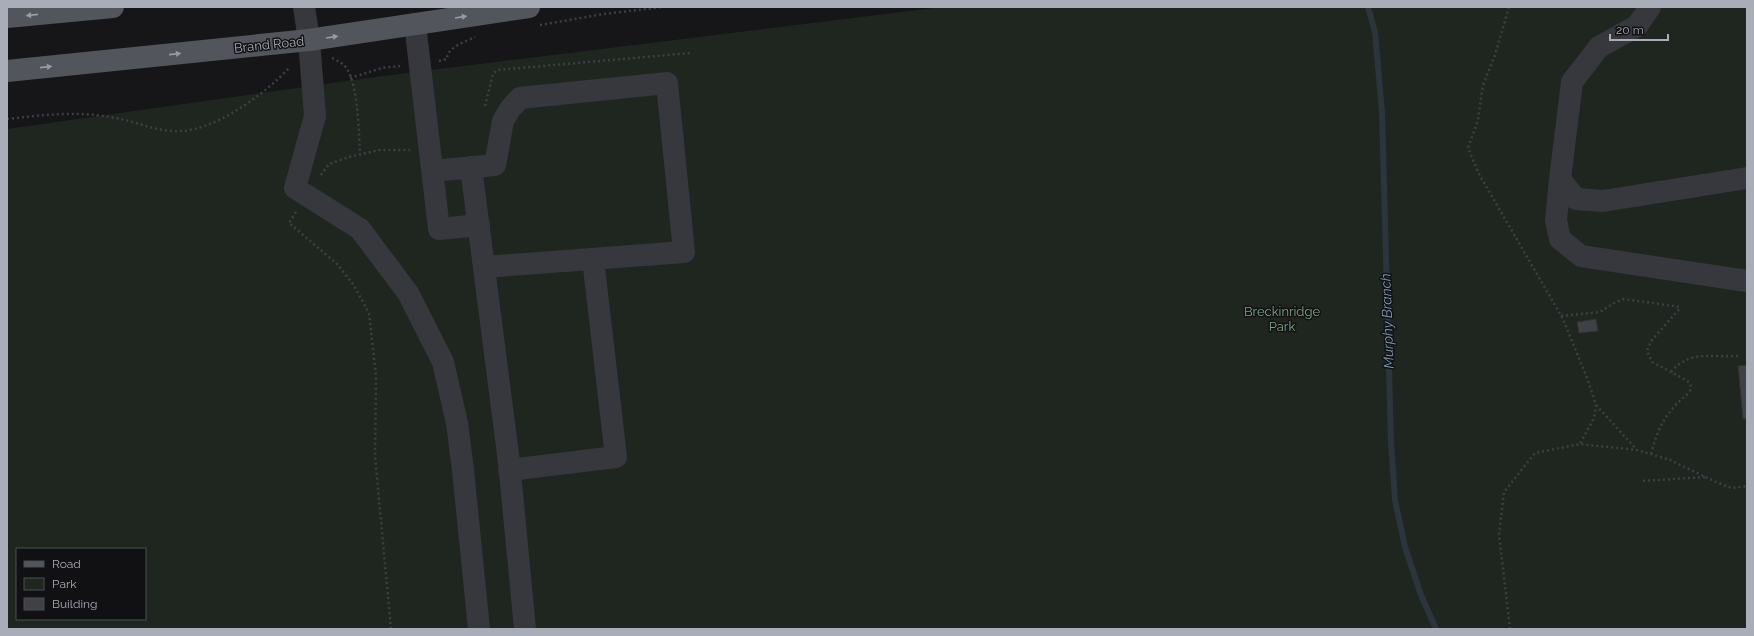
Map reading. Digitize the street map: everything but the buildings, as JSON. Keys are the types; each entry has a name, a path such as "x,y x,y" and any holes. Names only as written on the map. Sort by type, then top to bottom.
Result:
{"main road":[{"path":"7,17 113,7"},
{"name":"Brand Road","path":"7,71 309,40 415,24 532,16"}],"lane":[{"path":"304,7 309,40 316,116 295,188 360,230 408,292 443,362 457,423 479,629"},
{"path":"1650,7 1637,26 1599,47 1572,82 1556,220 1560,239 1581,256 1747,281"},
{"path":"415,24 439,228 479,225"},
{"path":"432,171 495,165 503,121 510,109 520,98 667,83 684,252 484,267"},
{"path":"471,167 509,470 525,629"},
{"path":"1560,179 1576,199 1603,201 1747,178"},
{"path":"509,470 616,457 593,259"}],"path":[{"path":"532,16 604,14 662,7"},
{"path":"1509,7 1495,55 1483,85 1478,120 1468,148 1479,174 1561,316 1587,378 1596,406 1637,450"},
{"path":"439,61 448,60 447,54 451,49 478,36"},
{"path":"485,106 493,74 497,70 691,53"},
{"path":"328,57 342,63 348,70 355,102 360,155"},
{"path":"7,119 48,114 80,114 112,117 158,129 187,131 219,119 237,110 270,88 292,65"},
{"path":"350,78 382,68 405,65"},
{"path":"391,629 375,456 376,374 369,313 353,284 337,264 289,222 328,164 379,150 430,149"},
{"path":"1561,316 1600,312 1614,303 1624,299 1681,307 1651,341 1647,351 1652,362 1686,380 1691,384 1691,388 1689,393 1667,414 1660,425 1651,454"},
{"path":"1671,372 1682,361 1694,357 1739,356"},
{"path":"1580,444 1594,418 1596,406"},
{"path":"1510,629 1499,534 1504,492 1535,453 1580,444 1637,450 1670,460 1732,488 1747,486"},
{"path":"1643,481 1705,477"}],"green space":[{"name":"Breckinridge Park","path":"942,7 1747,7 1747,629 7,629 7,129 375,77"}],"waterway":[{"name":"Murphy Branch","path":"1368,7 1375,32 1382,112 1391,442 1395,500 1405,547 1421,595 1436,629"}]}
